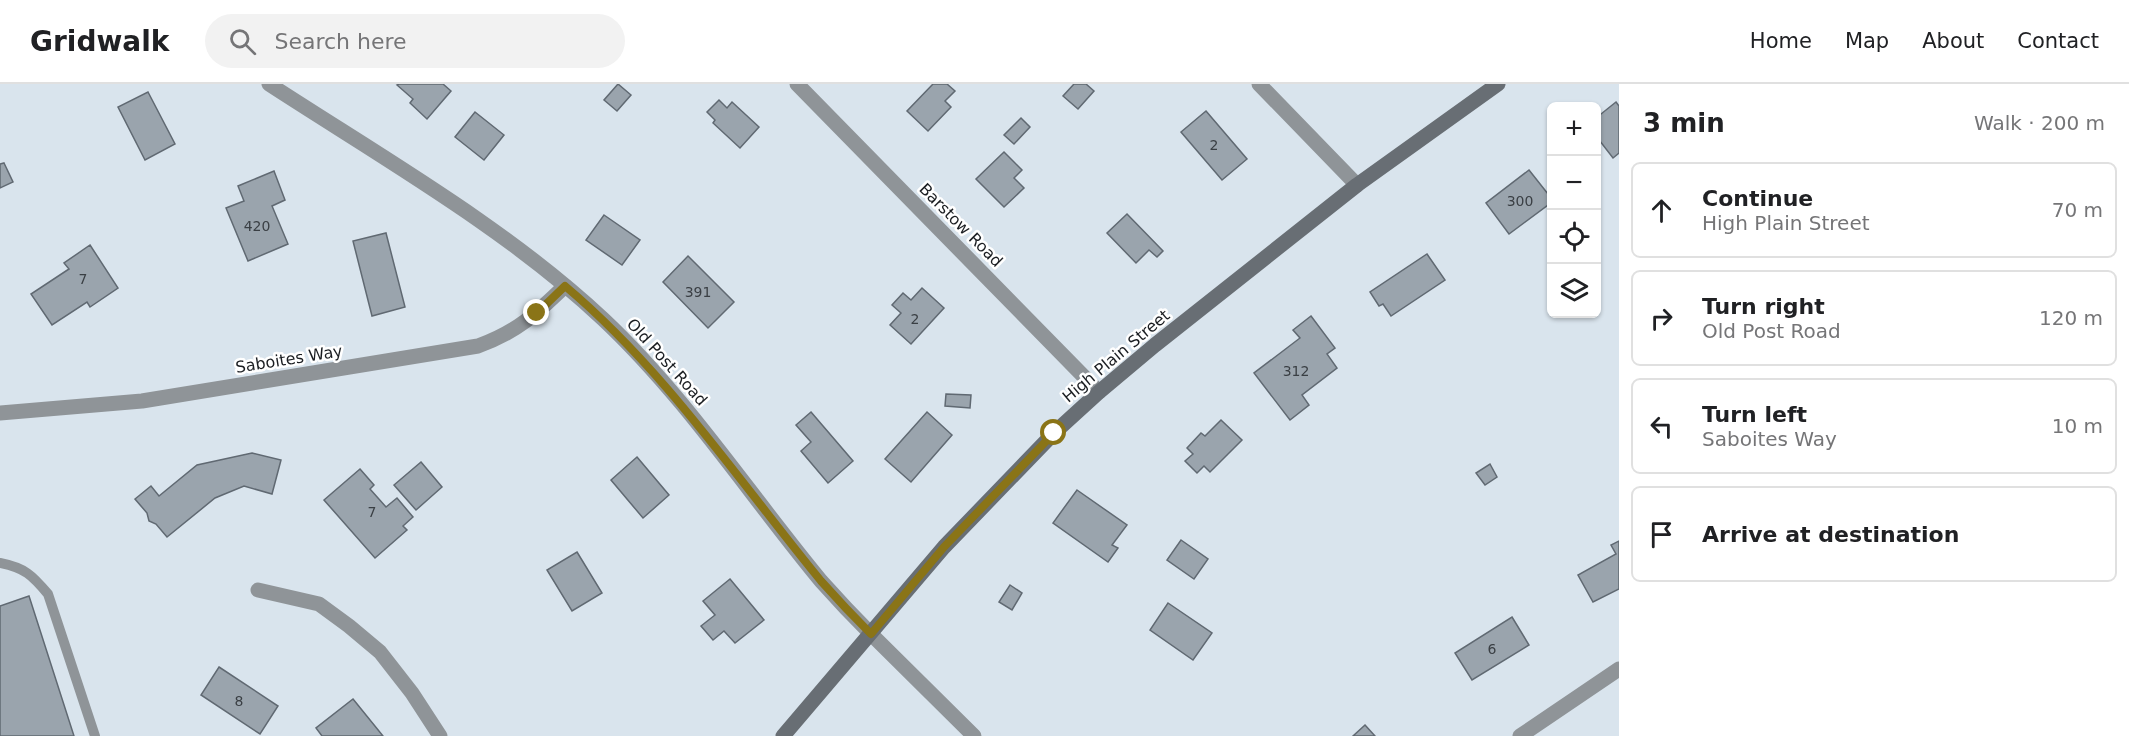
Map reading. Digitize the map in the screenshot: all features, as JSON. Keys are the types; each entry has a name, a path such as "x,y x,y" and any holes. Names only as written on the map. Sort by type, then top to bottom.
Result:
{"main road":[{"name":"High Plain Street","path":"783,736 944,547 1054,433 1155,345 1357,185 1498,84"}],"street":[{"name":"Old Post Road","path":"269,84 435,191 565,286 604,320 700,427 822,582 974,736"},
{"name":"Barstow Road","path":"797,84 1099,392"},
{"path":"1259,84 1357,185"},
{"name":"Saboites Way","path":"0,413 142,401 478,346 503,337 516,329 537,313 565,286"},
{"path":"258,590 320,604 349,626 380,652 412,693 440,736"},
{"path":"1520,736 1619,669"}],"lane":[{"path":"0,563 18,567 33,576 48,594 95,736"}],"building":[{"path":"443,84 451,91 427,119 410,103 413,99 397,85"},
{"path":"618,84 631,95 617,111 604,100"},
{"path":"933,84 947,84 955,91 945,101 951,107 928,131 907,111"},
{"path":"1074,84 1086,84 1094,91 1078,109 1063,96"},
{"path":"148,92 175,144 145,160 118,107"},
{"path":"719,100 727,108 732,102 759,127 740,148 713,123 715,120 707,112"},
{"path":"1616,102 1619,106 1619,153 1613,158 1601,142 1601,114"},
{"path":"1206,111 1247,159 1222,180 1181,132"},
{"path":"475,112 504,135 484,160 455,137"},
{"path":"1021,118 1030,127 1014,144 1004,135"},
{"path":"1004,152 1022,170 1014,178 1024,188 1004,207 976,179"},
{"path":"4,163 13,182 0,188 0,164"},
{"path":"1529,170 1547,193 1547,206 1509,234 1486,203"},
{"path":"274,171 285,200 272,206 288,244 248,261 226,208 244,201 238,186"},
{"path":"1127,214 1163,251 1157,257 1149,250 1136,263 1107,233"},
{"path":"604,215 640,240 622,265 586,240"},
{"path":"386,233 405,307 372,316 353,241"},
{"path":"90,245 118,288 90,307 87,302 52,325 31,294 69,269 64,263"},
{"path":"1427,254 1445,280 1391,316 1383,304 1379,306 1370,292"},
{"path":"688,256 734,302 708,328 663,282"},
{"path":"922,288 944,308 911,344 890,325 901,313 892,305 903,293 911,300"},
{"path":"1311,316 1335,348 1327,354 1337,368 1302,395 1309,405 1290,420 1254,373 1300,338 1293,330"},
{"path":"946,394 971,395 970,408 945,406"},
{"path":"811,412 853,461 828,483 801,451 811,442 796,425"},
{"path":"927,412 952,435 911,482 885,459"},
{"path":"1221,420 1242,440 1210,472 1204,466 1197,473 1185,461 1193,454 1187,448 1201,433 1205,436"},
{"path":"252,453 281,460 272,494 244,486 215,498 167,537 156,524 149,521 147,513 135,499 151,486 159,496 197,465"},
{"path":"637,457 669,495 643,518 611,480"},
{"path":"421,462 442,487 416,510 394,485"},
{"path":"1490,464 1497,477 1485,485 1476,473"},
{"path":"360,469 374,485 370,489 386,507 397,498 413,517 403,526 407,530 375,558 324,500"},
{"path":"1077,490 1127,525 1112,545 1118,548 1108,562 1053,523"},
{"path":"1181,540 1208,559 1194,579 1167,560"},
{"path":"1619,541 1619,589 1593,602 1578,575 1616,554 1611,545"},
{"path":"577,552 602,593 572,611 547,570"},
{"path":"730,579 764,620 735,643 724,631 713,640 701,626 715,615 703,601"},
{"path":"1010,585 1022,593 1012,610 999,602"},
{"path":"29,596 74,736 0,736 0,606"},
{"path":"1168,603 1212,633 1193,660 1150,630"},
{"path":"1512,617 1529,645 1472,680 1455,653"},
{"path":"219,667 278,706 260,734 201,695"},
{"path":"353,699 383,736 322,736 316,728"},
{"path":"1365,725 1375,736 1353,736"}],"route":[{"path":"537,313 565,286 604,320 700,427 822,582 871,634 944,547 1054,433"}]}
